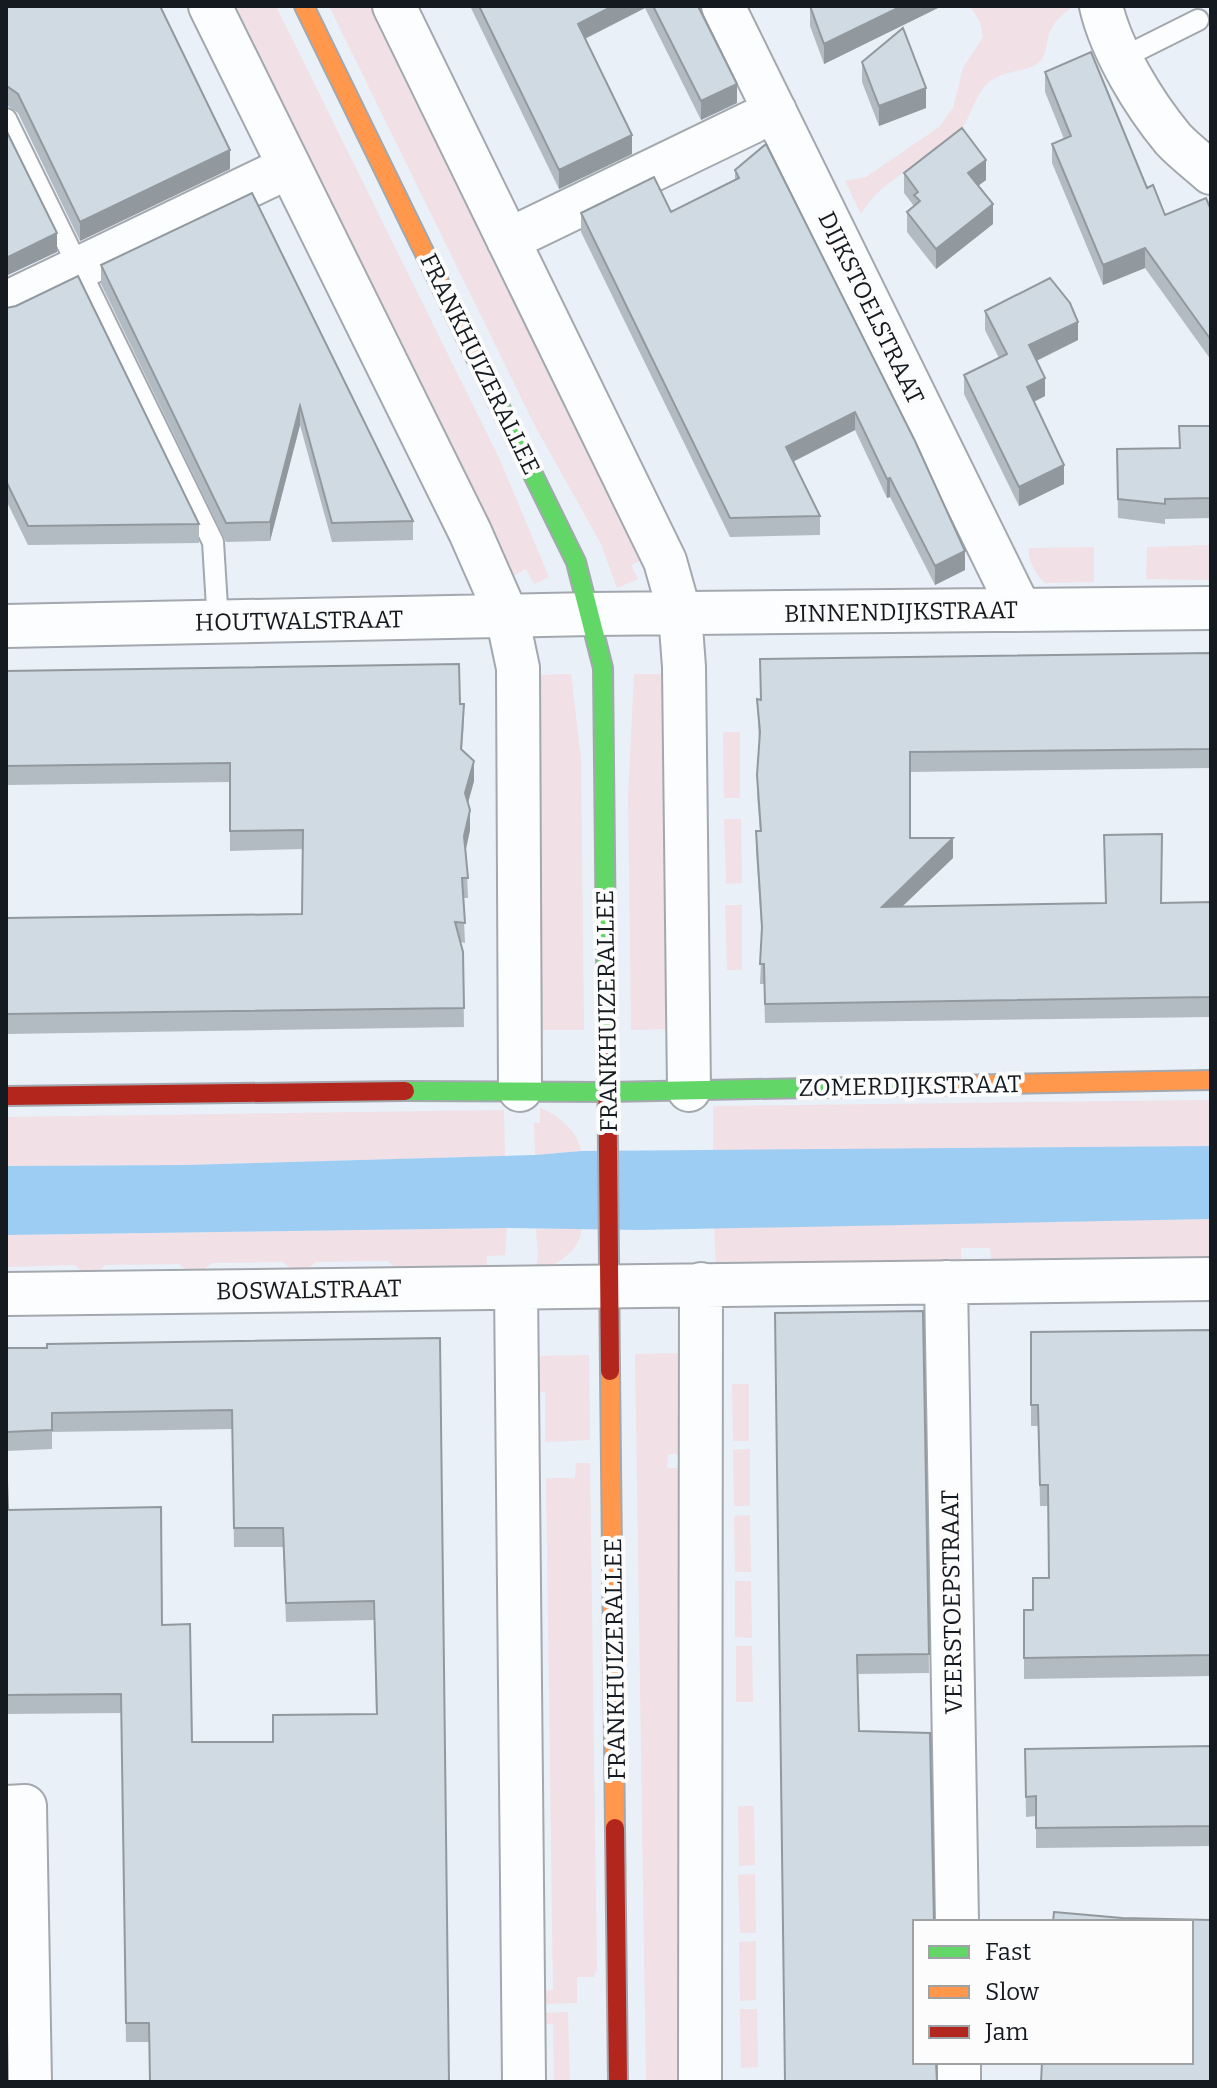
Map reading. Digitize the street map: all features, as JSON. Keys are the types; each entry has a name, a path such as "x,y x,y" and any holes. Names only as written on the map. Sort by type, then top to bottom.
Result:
{"main road":[{"name":"FRANKHUIZERALLEE","path":"304,6 576,562 603,668 618,2082"},
{"name":"ZOMERDIJKSTRAAT","path":"609,1092 1211,1080"},
{"path":"6,1096 520,1090 609,1092"}],"street":[{"path":"210,6 470,532 507,616 518,668 520,1090"},
{"path":"394,6 665,561 680,614 684,667 689,1090"},
{"name":"DIJKSTOELSTRAAT","path":"723,6 1020,610"},
{"path":"1101,6 1107,30 1138,88 1174,140 1211,173"},
{"path":"508,240 775,111"},
{"path":"6,303 289,167"},
{"name":"BINNENDIJKSTRAAT","path":"591,614 1211,608"},
{"name":"HOUTWALSTRAAT","path":"6,626 591,614"},
{"path":"611,1287 1211,1279"},
{"name":"VEERSTOEPSTRAAT","path":"946,1282 957,1920"},
{"path":"700,2082 701,1284"},
{"name":"BOSWALSTRAAT","path":"6,1294 611,1287"},
{"path":"516,1288 524,2082"},
{"path":"6,1807 25,1806 30,2082"}],"lane":[{"path":"1122,58 1198,20"},
{"path":"6,119 213,542 218,623"}],"shaded area":[{"path":"225,6 276,6 500,460 549,577 534,584 526,569 506,580"},
{"path":"329,6 380,6 650,555 631,565 638,579 617,588 601,544 535,426"},
{"path":"970,6 1073,6 1053,25 1044,56 1039,62 1029,68 1001,75 988,83 956,136 893,180 861,214 845,181 866,177 939,127 953,108 963,68 983,37 980,22"},
{"path":"1211,545 1211,580 1146,579 1147,547"},
{"path":"1094,547 1094,582 1045,583 1029,557 1029,548"},
{"path":"571,674 581,759 584,1030 537,1030 533,675"},
{"path":"634,674 671,674 676,1029 631,1030 628,796"},
{"path":"723,732 740,732 740,798 724,798"},
{"path":"724,819 741,819 742,883 726,884"},
{"path":"725,905 742,905 742,970 727,970"},
{"path":"1211,1100 1211,1146 713,1151 713,1106"},
{"path":"540,1108 566,1125 576,1137 581,1151 535,1155 534,1123 540,1123"},
{"path":"504,1110 505,1156 186,1165 6,1166 6,1117"},
{"path":"1211,1219 1211,1262 992,1265 990,1248 961,1248 961,1265 716,1268 714,1227"},
{"path":"507,1228 505,1255 487,1256 487,1274 401,1273 388,1261 316,1262 306,1270 293,1270 283,1262 212,1263 199,1273 189,1272 179,1264 105,1265 97,1273 85,1273 74,1265 6,1267 6,1235"},
{"path":"582,1228 577,1244 567,1256 535,1274 538,1255 536,1229"},
{"path":"680,1353 681,1454 668,1454 667,1468 681,1468 689,2082 646,2082 635,1354"},
{"path":"589,1355 590,1440 545,1442 545,1392 531,1391 532,1356"},
{"path":"732,1384 749,1384 749,1441 733,1441"},
{"path":"750,1449 750,1506 734,1506 733,1450"},
{"path":"576,1463 590,1463 597,1971 594,1977 577,1977 577,2003 541,2004 540,1991 553,1990 546,1478 575,1478"},
{"path":"750,1515 751,1572 735,1572 734,1516"},
{"path":"735,1581 751,1581 752,1638 735,1637"},
{"path":"736,1646 752,1646 753,1702 736,1702"},
{"path":"738,1806 754,1806 755,1865 739,1866"},
{"path":"755,1874 756,1933 740,1933 738,1875"},
{"path":"756,1941 756,2000 740,2001 739,1942"},
{"path":"740,2009 757,2009 758,2067 741,2068"},
{"path":"568,2012 570,2082 554,2082 553,2024 541,2024 541,2013"}],"water":[{"path":"1211,1146 1211,1219 639,1230 507,1228 6,1235 6,1166 186,1165 581,1151"}],"building":[{"path":"6,6 160,6 230,150 80,222 18,94 6,88"},
{"path":"479,6 613,6 578,24 632,135 559,170"},
{"path":"653,6 698,6 737,84 701,101"},
{"path":"810,6 902,6 824,44"},
{"path":"903,28 926,88 879,106 862,62"},
{"path":"1091,52 1147,188 1153,185 1165,215 1206,198 1211,210 1211,340 1145,248 1103,265 1052,144 1071,136 1045,72"},
{"path":"962,128 986,160 968,173 993,204 936,249 907,212 920,201 914,195 918,192 904,173"},
{"path":"6,130 57,233 6,258"},
{"path":"766,144 915,441 965,551 935,566 890,478 887,479 855,412 786,447 820,516 730,518 581,213 654,177 671,212 739,178 735,170"},
{"path":"252,193 413,521 332,523 300,406 270,522 226,523 101,265"},
{"path":"78,276 199,524 28,526 6,481 6,308"},
{"path":"1050,278 1070,303 1078,322 1029,345 1045,378 1027,387 1064,465 1019,487 964,375 1007,354 985,311"},
{"path":"1179,426 1211,426 1211,498 1165,499 1165,504 1118,499 1117,449 1180,448"},
{"path":"1211,653 1211,749 910,752 910,838 953,838 882,907 1106,903 1104,835 1162,834 1161,903 1211,902 1211,997 765,1004 764,964 760,964 762,927 756,831 761,831 757,775 760,659"},
{"path":"459,664 460,704 464,704 461,749 474,761 465,793 470,810 464,836 468,878 462,878 465,923 455,922 463,952 464,1008 6,1014 6,918 302,914 303,830 230,831 230,763 6,766 6,671"},
{"path":"923,1311 929,1654 857,1655 859,1731 930,1733 934,1920 913,1920 913,2064 936,2064 937,2082 785,2082 775,1313"},
{"path":"1211,1330 1211,1655 1024,1658 1024,1610 1033,1610 1033,1578 1049,1578 1048,1485 1040,1485 1038,1405 1031,1405 1031,1332"},
{"path":"440,1338 449,2082 150,2082 149,2023 126,2023 121,1694 6,1695 6,1449 8,1510 161,1507 162,1625 190,1624 192,1742 273,1742 273,1715 377,1714 374,1601 286,1603 283,1528 234,1528 232,1410 52,1413 52,1430 6,1432 6,1348 47,1348 47,1344"},
{"path":"1211,1746 1211,1826 1036,1828 1036,1796 1026,1797 1025,1749"},
{"path":"1054,1912 1122,1918 1211,1920 1211,2082 1041,2082 1042,2064 1193,2064 1193,1920 1053,1920"}],"traffic: fast":[{"path":"492,391 576,562 603,668 607,1043"},
{"path":"405,1091 609,1092 905,1086"}],"traffic: slow":[{"path":"304,6 492,391"},
{"path":"905,1086 1211,1080"},
{"path":"610,1371 615,1828"}],"traffic: jam":[{"path":"607,1043 610,1371"},
{"path":"6,1096 405,1091"},
{"path":"615,1828 618,2082"}]}
